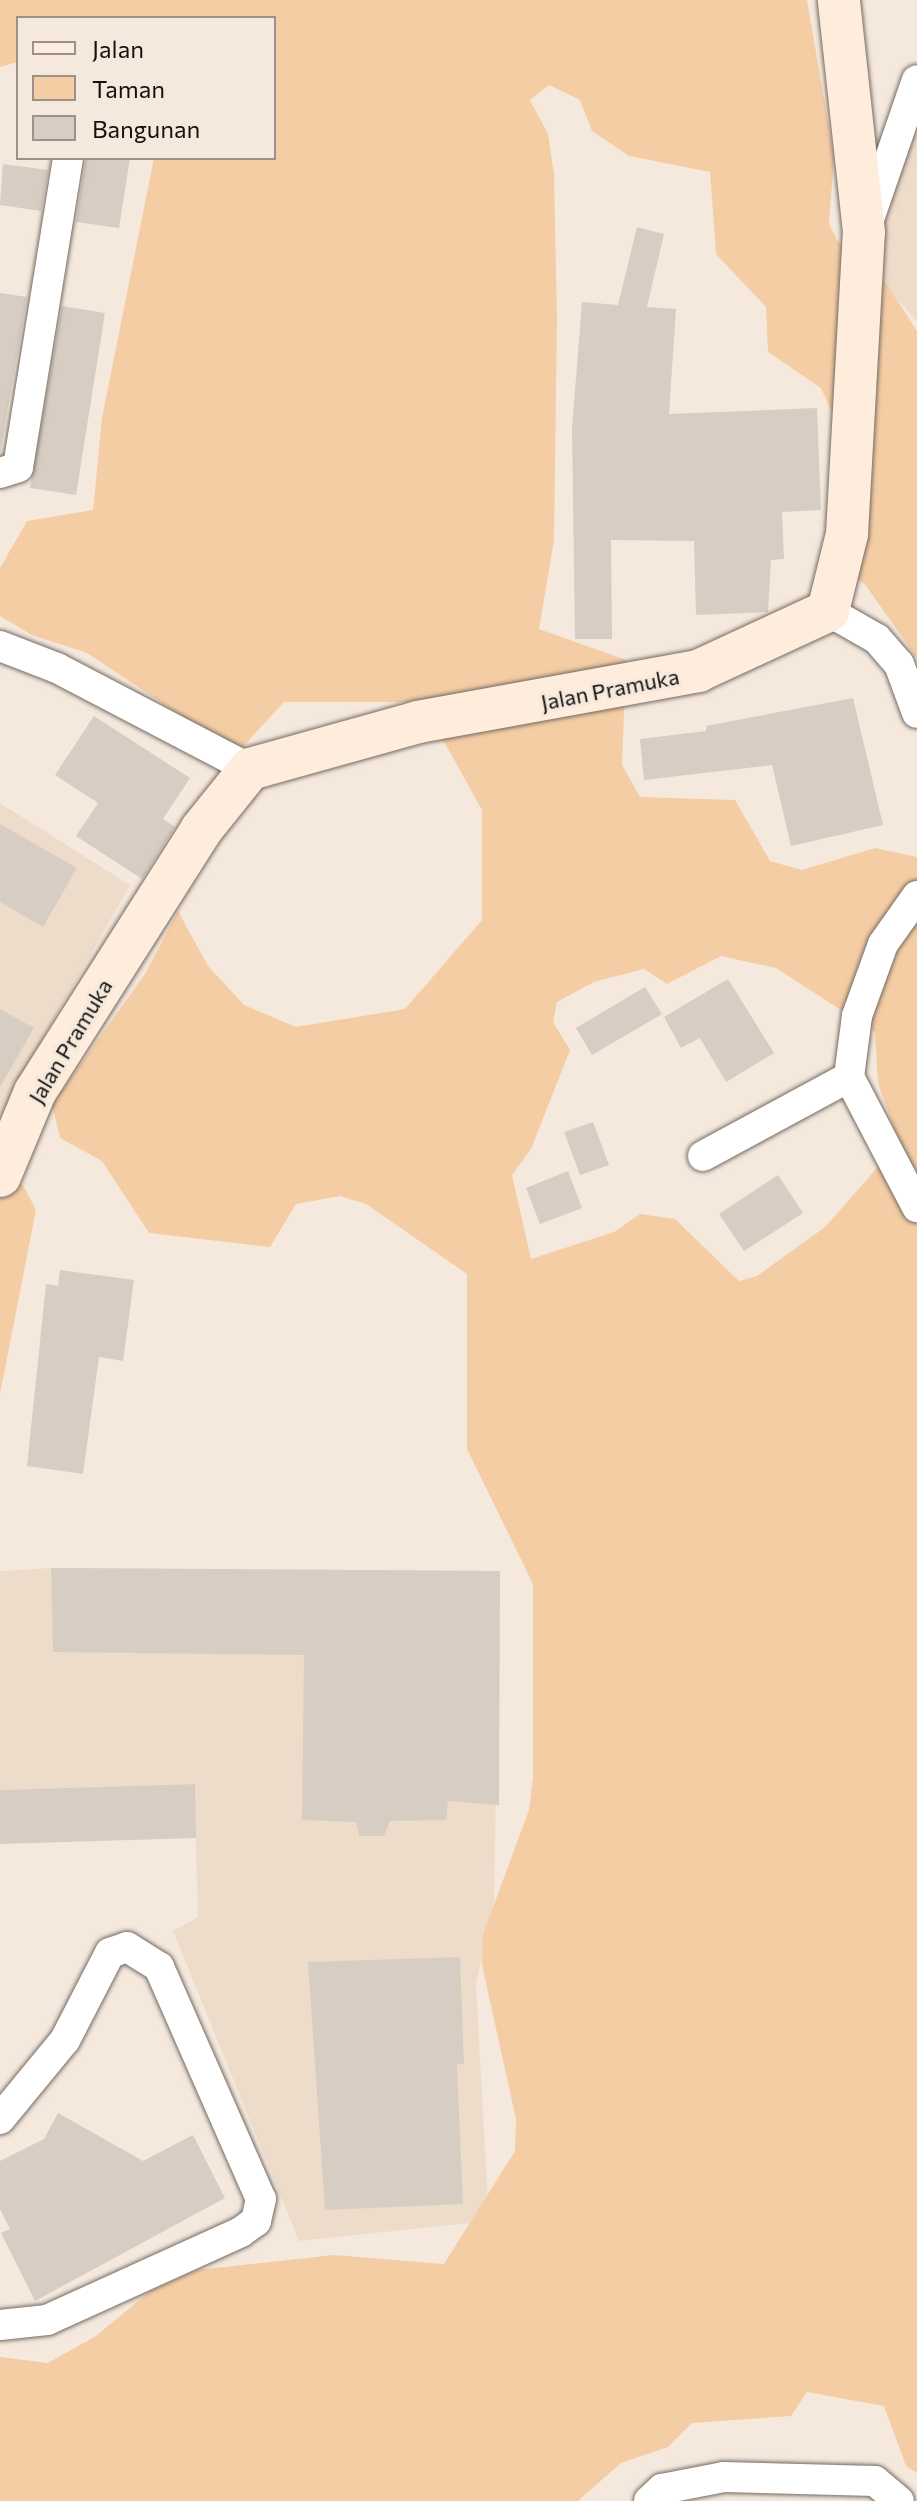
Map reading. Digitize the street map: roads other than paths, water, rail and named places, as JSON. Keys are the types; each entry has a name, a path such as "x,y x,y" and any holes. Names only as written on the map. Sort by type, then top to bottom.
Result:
{"main road":[{"path":"828,611 847,534 864,232 839,0"},
{"name":"Jalan Pramuka","path":"0,1176 35,1092 201,830 250,769 418,722 698,671 828,611"}],"street":[{"path":"864,232 917,80"},
{"path":"0,473 18,467 68,160"},
{"path":"828,611 885,647 899,664 917,713"},
{"path":"0,646 57,668 250,769"},
{"path":"917,896 883,944 857,1016 849,1077 917,1207"},
{"path":"703,1156 849,1077"},
{"path":"0,2119 65,2040 110,1953 127,1947 159,1967 261,2199 256,2221 241,2232 177,2256 47,2320 0,2325"},
{"path":"649,2501 662,2489 724,2477 875,2481 899,2501"}]}
